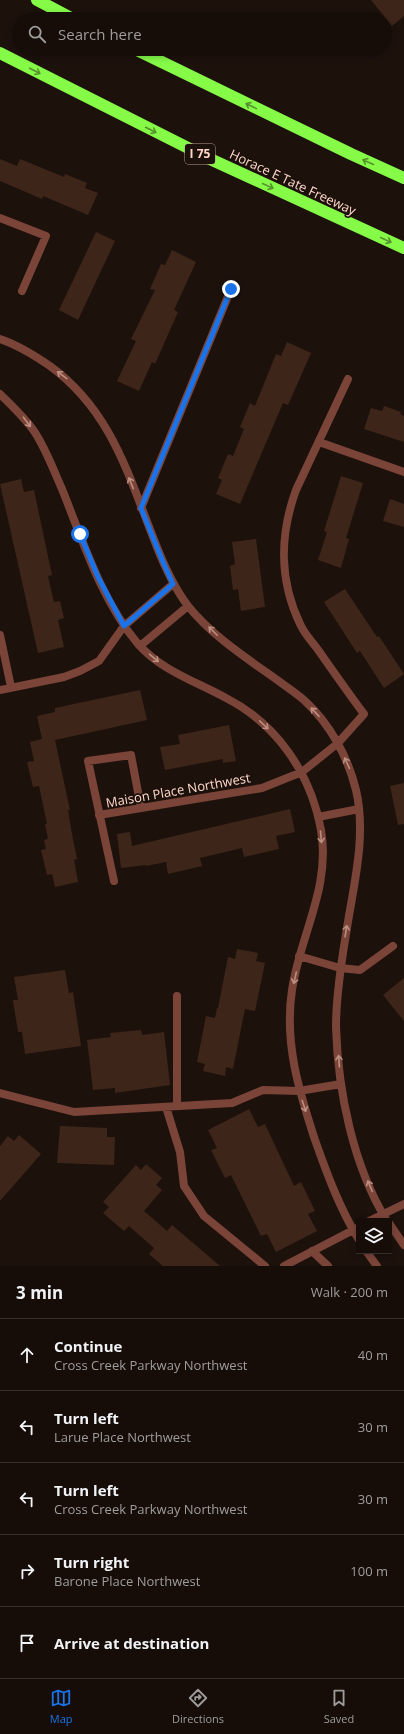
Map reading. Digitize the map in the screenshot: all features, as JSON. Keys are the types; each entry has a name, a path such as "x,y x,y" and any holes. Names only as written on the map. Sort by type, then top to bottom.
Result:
{"highway":[{"path":"37,0 60,12"},
{"name":"Horace E Tate Freeway","path":"0,53 210,159 404,248"},
{"path":"149,56 351,154 404,178"}],"street":[{"path":"0,218 46,236 22,291"},
{"path":"141,508 231,289"},
{"path":"0,339 32,353 66,378 84,395 97,412 116,446 163,562 173,584 188,606 219,637 304,701 323,721 338,743 350,768 359,809 359,854 340,968 336,1026 341,1084 347,1117 356,1150 369,1186 386,1218"},
{"path":"348,379 319,442 404,472"},
{"path":"0,394 20,413 48,455 98,577 124,626 140,646 154,659 173,672 228,698 254,715 281,741 302,772 310,792 318,817 323,858 318,899 299,956 292,990 289,1026 292,1058 299,1091 328,1178 356,1229 284,1266"},
{"name":"Maison Place Northwest","path":"114,881 100,815 262,788 302,772 338,743 364,714 302,627 289,594 283,562 284,534 290,508 296,490 319,442"},
{"path":"0,690 64,677 80,671 99,660 124,626 173,584"},
{"path":"140,646 188,606"},
{"path":"0,634 11,687"},
{"path":"100,815 88,761 131,755 141,808"},
{"path":"318,817 359,809"},
{"path":"299,956 340,968 360,970 393,946"},
{"path":"177,996 177,1106"},
{"path":"0,1094 74,1112 232,1103 263,1090 299,1091 341,1084"},
{"path":"166,1107 180,1152 184,1186 204,1216 265,1266"},
{"path":"374,1218 404,1204"},
{"path":"392,1228 404,1245"},
{"path":"312,1252 328,1266"},
{"path":"368,1254 376,1266"}],"building":[{"path":"371,0 404,0 404,16 392,26 392,12 381,12"},
{"path":"0,159 17,166 20,159 64,177 65,174 87,183 85,188 98,193 88,215 43,196 42,199 0,181"},
{"path":"96,232 115,241 78,320 59,310"},
{"path":"172,250 196,262 174,310 178,312 155,364 152,362 139,391 117,381 136,341 131,339 155,290 150,289 161,264 165,265"},
{"path":"287,342 311,353 288,405 283,403 240,504 216,494 222,480 218,478 228,454 233,456 244,429 240,427 250,403 255,406 276,354 281,356"},
{"path":"384,406 401,412 400,414 404,416 404,442 364,429 371,408 382,411"},
{"path":"341,476 363,483 346,538 349,539 341,568 318,560 327,532 324,531"},
{"path":"21,479 24,492 34,490 52,575 48,576 54,602 60,601 64,618 58,620 64,647 38,653 0,484"},
{"path":"390,499 404,504 404,527 383,521"},
{"path":"256,539 265,607 241,611 238,589 233,590 230,566 235,564 232,542"},
{"path":"345,589 404,674 384,688 360,651 357,653 324,602"},
{"path":"140,690 147,720 55,740 70,810 68,810 77,859 74,860 78,882 55,887 52,874 47,875 41,850 46,849 44,840 48,839 45,824 47,824 39,786 33,787 27,762 34,761 30,742 42,739 37,716 55,712 55,708"},
{"path":"229,725 236,761 223,763 223,759 165,770 160,747 180,744 178,735"},
{"path":"404,783 404,824 398,825 390,786"},
{"path":"290,809 295,832 276,836 279,849 244,857 242,848 200,858 202,866 168,874 166,862 146,866 121,868 117,834 130,832 132,846"},
{"path":"237,949 258,953 256,961 265,963 255,1011 245,1009 233,1069 226,1067 225,1076 203,1071 205,1064 197,1062 206,1016 215,1018 228,957 235,959"},
{"path":"65,970 69,993 73,992 81,1046 25,1054 22,1032 18,1032 13,1000 18,1000 14,977"},
{"path":"404,978 404,1021 383,995"},
{"path":"141,1030 142,1035 164,1032 170,1085 115,1093 115,1088 93,1090 87,1040 111,1037 110,1033"},
{"path":"249,1109 258,1127 265,1124 294,1186 301,1182 315,1211 308,1214 317,1231 276,1252 267,1234 261,1236 231,1175 225,1178 211,1150 217,1148 208,1130"},
{"path":"60,1126 107,1128 107,1137 115,1137 114,1165 57,1163"},
{"path":"19,1135 41,1154 0,1201 0,1146 8,1136 14,1141"},
{"path":"146,1164 162,1178 156,1185 162,1190 144,1211 167,1231 172,1225 220,1266 163,1266 149,1254 154,1248 129,1226 124,1231 103,1213 109,1207 103,1202 136,1165 141,1170"}],"route":[{"path":"80,534 98,577 124,626 173,584 141,508 231,289"}]}
